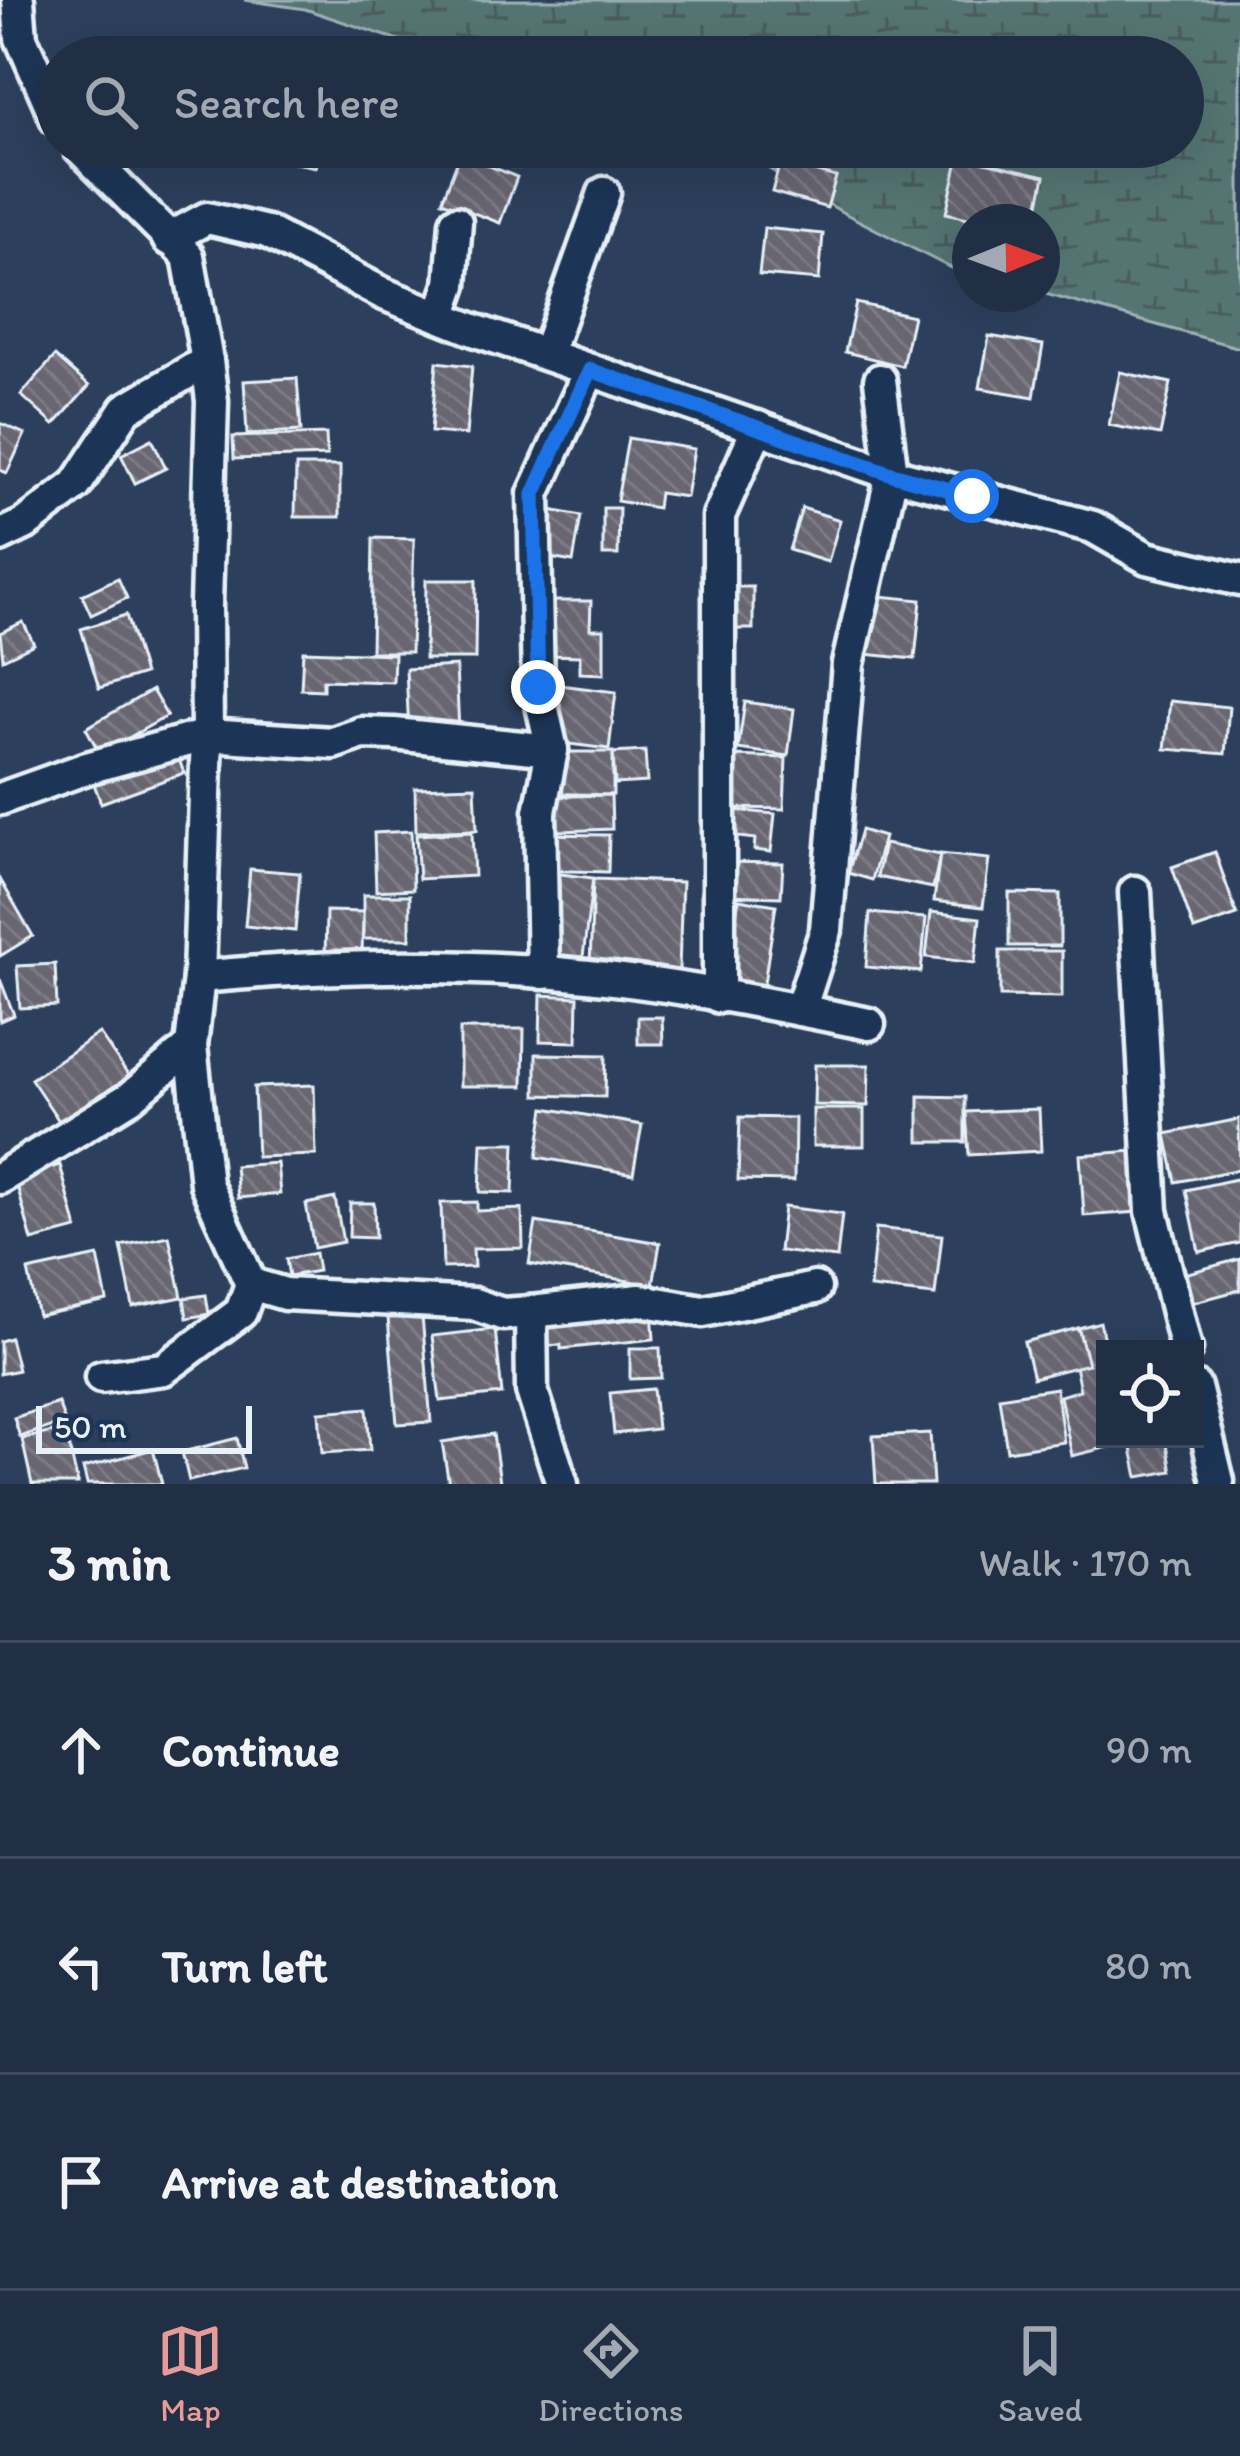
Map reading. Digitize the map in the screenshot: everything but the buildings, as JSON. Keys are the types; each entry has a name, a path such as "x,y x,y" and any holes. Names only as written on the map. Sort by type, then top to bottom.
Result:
{"street":[{"path":"18,0 21,38 36,72"},
{"path":"101,168 188,256 207,361 212,400 207,735 199,977 191,1046 206,1184 251,1284 241,1312 164,1369 101,1377"},
{"path":"547,353 604,193"},
{"path":"168,239 207,218 267,232 384,294 590,370 892,474 1094,527 1147,558 1240,580"},
{"path":"440,316 451,285 456,221"},
{"path":"0,536 25,524 76,485 126,409 207,361"},
{"path":"543,974 540,812 552,750 538,687 534,494 590,370"},
{"path":"800,1010 826,930 848,664 892,474 880,380"},
{"path":"719,998 719,515 758,427"},
{"path":"3,789 207,735 333,743 362,733 394,734 552,750"},
{"path":"1136,892 1152,1211 1184,1340"},
{"path":"199,977 313,966 615,979 868,1024"},
{"path":"0,1178 131,1097 191,1046"},
{"path":"251,1284 285,1294 474,1304 502,1314 640,1300 703,1311 815,1288"},
{"path":"530,1312 532,1391 562,1484"},
{"path":"1204,1420 1220,1480"}],"green space":[{"path":"244,0 1240,0 1240,348 1060,298 1060,204 952,204 952,268 768,168 1204,168 1204,36 386,36 305,9"}],"route":[{"path":"538,687 534,494 590,370 892,474 972,496"}]}
